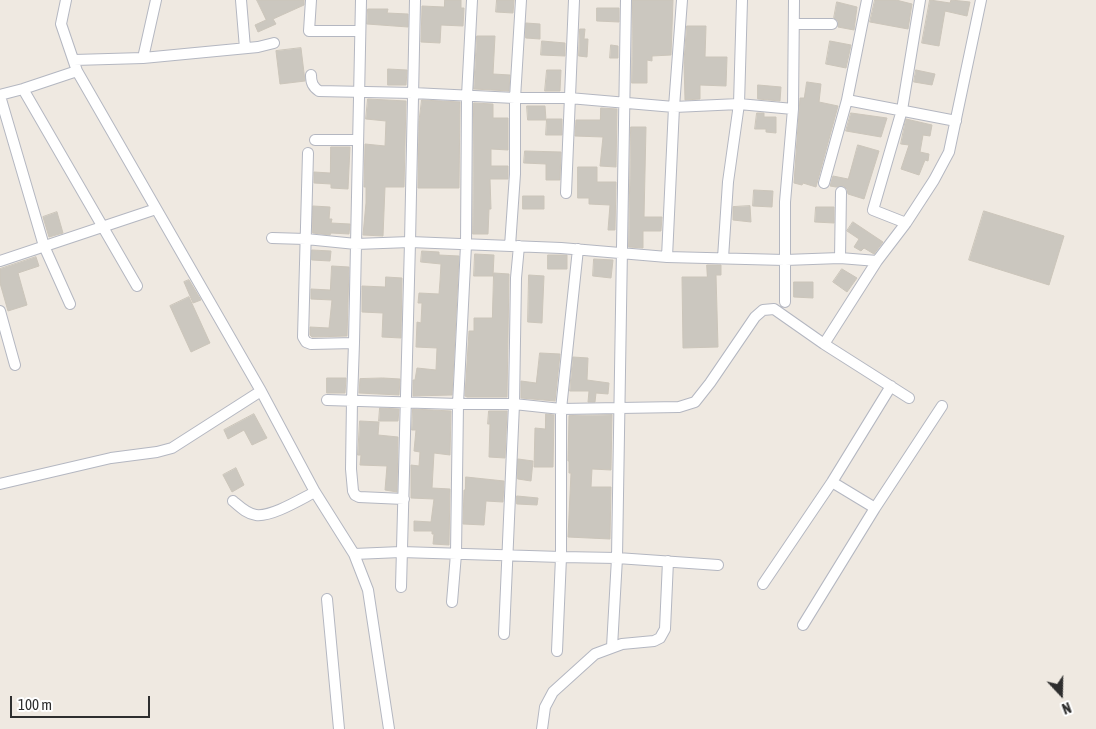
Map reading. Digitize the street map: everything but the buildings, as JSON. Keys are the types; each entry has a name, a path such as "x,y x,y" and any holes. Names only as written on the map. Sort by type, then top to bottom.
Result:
{"street":[{"path":"66,0 61,24 77,71 262,391 315,492 354,554 368,590 389,729"},
{"path":"143,58 156,0"},
{"path":"241,0 245,48"},
{"path":"311,0 309,31 359,31"},
{"path":"361,0 351,469 355,495 359,497 404,499"},
{"path":"401,587 407,403 415,0"},
{"path":"452,602 456,554 458,404 466,245 467,96 472,0"},
{"path":"504,634 514,404 516,278 514,246 515,98 521,0"},
{"path":"566,193 574,0"},
{"path":"612,647 617,558 626,0"},
{"path":"667,257 674,107 682,0"},
{"path":"723,258 728,182 738,104 742,0"},
{"path":"785,302 785,202 793,109 794,0"},
{"path":"824,183 847,100 867,0"},
{"path":"906,223 873,210 902,110 920,0"},
{"path":"824,344 877,261 906,223 934,180 949,152 981,0"},
{"path":"794,24 832,24"},
{"path":"74,60 143,58 258,48 274,43"},
{"path":"70,304 44,246 0,95 77,71"},
{"path":"311,75 311,82 320,91 515,98 569,98 674,107 738,104 793,109"},
{"path":"24,89 137,286"},
{"path":"847,100 956,121"},
{"path":"315,140 358,140"},
{"path":"308,153 302,329 304,340 311,344 354,344"},
{"path":"840,258 841,192"},
{"path":"0,260 156,210"},
{"path":"272,238 356,244 410,242 578,249 667,257 785,260 840,258 877,261"},
{"path":"557,651 561,557 561,409 578,249"},
{"path":"327,400 514,404 561,409 679,408 694,402 710,383 755,317 763,310 774,308 824,344 909,398"},
{"path":"0,311 14,365"},
{"path":"764,584 832,482 891,386"},
{"path":"0,484 111,458 157,452 172,448 262,391"},
{"path":"803,625 875,508 942,406"},
{"path":"832,482 875,508"},
{"path":"233,501 242,509 255,515 263,515 315,492"},
{"path":"354,554 401,552 617,558 718,564"},
{"path":"542,729 545,707 553,692 595,654 612,647 654,641 664,634 668,561"},
{"path":"327,599 339,729"}]}
